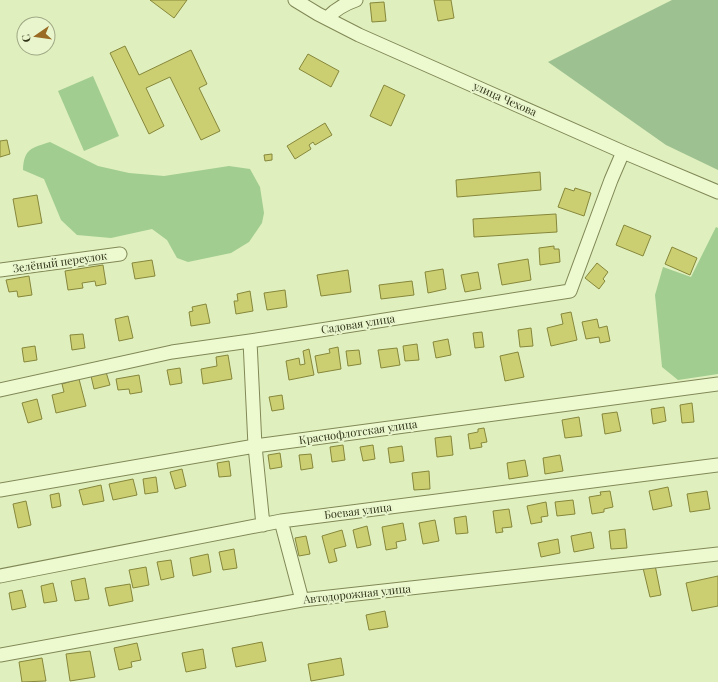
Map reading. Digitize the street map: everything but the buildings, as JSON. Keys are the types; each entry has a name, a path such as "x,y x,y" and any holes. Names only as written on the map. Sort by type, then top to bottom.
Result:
{"street":[{"name":"улица Чехова","path":"295,0 359,35 623,152 718,192"},
{"path":"327,18 344,4 356,0"},
{"name":"Садовая улица","path":"0,390 172,352 570,291 611,180 623,152"},
{"name":"Зелёный переулок","path":"0,270 120,254"},
{"path":"250,341 255,446 263,525"},
{"name":"Краснофлотская улица","path":"0,490 255,446 718,384"},
{"name":"Боевая улица","path":"0,576 281,521 718,465"},
{"path":"281,521 302,600"},
{"name":"Автодорожная улица","path":"0,655 302,600 718,554"}],"green space":[{"path":"672,0 718,0 718,170 666,145 548,62"},
{"path":"93,76 119,136 84,151 58,91"},
{"path":"50,142 98,166 129,173 164,176 229,166 250,169 260,187 264,213 262,223 249,242 231,253 188,262 177,258 167,240 152,229 111,238 77,235 61,220 44,179 23,170 27,153 38,146"},
{"path":"716,227 718,228 718,374 678,380 662,367 655,295 663,267 691,277"}]}
